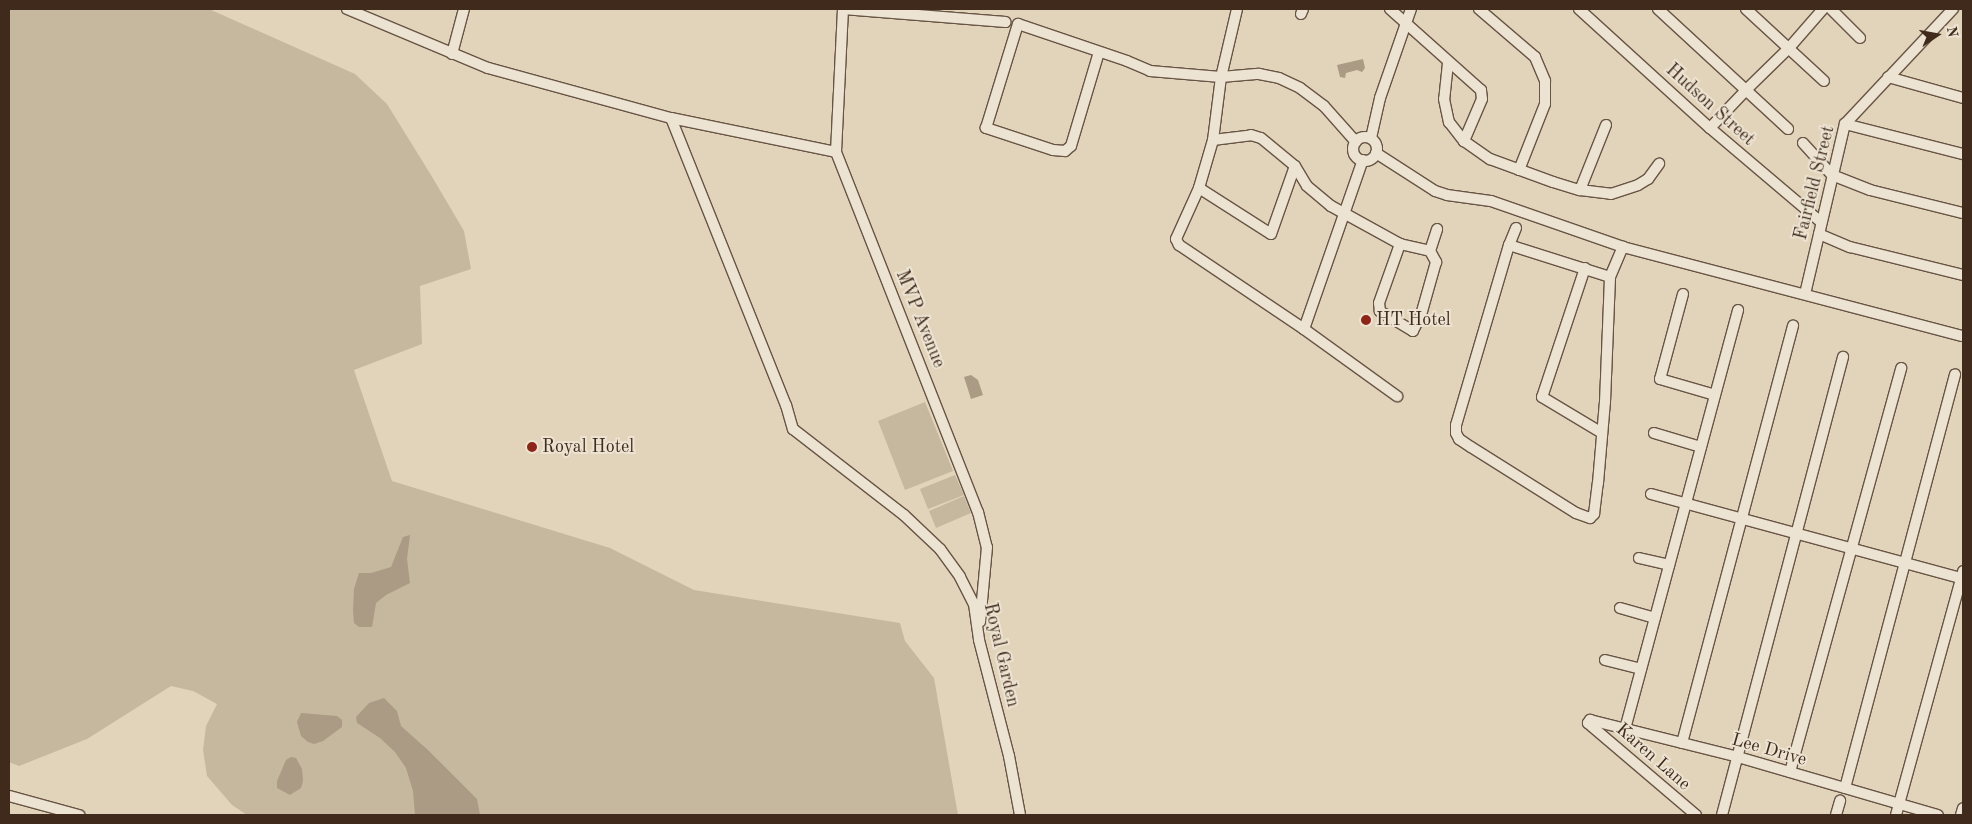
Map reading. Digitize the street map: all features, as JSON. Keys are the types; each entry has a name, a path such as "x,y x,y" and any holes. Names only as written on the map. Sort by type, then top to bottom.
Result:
{"street":[{"path":"347,9 488,68 672,118 836,152"},
{"path":"452,54 464,9"},
{"path":"843,9 1005,22"},
{"name":"MVP Avenue","path":"843,9 836,152 978,512 987,547 979,640"},
{"path":"1237,9 1221,77 1213,140 1199,188 1176,239 1179,245 1304,329 1397,396"},
{"path":"1390,9 1448,63 1476,84 1483,94 1464,141"},
{"path":"1371,138 1380,98 1412,9"},
{"path":"1479,9 1535,57 1545,81 1545,104 1519,170"},
{"name":"Hudson Street","path":"1579,9 1710,128 1821,222"},
{"path":"1658,9 1747,89 1788,129"},
{"path":"1746,9 1824,81"},
{"path":"1710,128 1789,48 1823,9"},
{"path":"1831,9 1860,38"},
{"name":"Fairfield Street","path":"1805,294 1845,124 1953,9"},
{"path":"1099,52 1071,146 1065,150 1053,150 986,128 1018,24 1099,52 1150,70 1221,77 1259,74 1271,76 1300,88 1324,106 1356,142"},
{"path":"1448,63 1444,92 1447,116 1451,126 1464,141 1490,159 1580,190 1611,194 1628,190 1648,179 1659,164"},
{"path":"1888,77 1963,98"},
{"name":"Royal Garden","path":"672,118 786,405 793,430 904,515 940,549 960,576 974,604 979,640 1009,756 1020,815"},
{"path":"1845,124 1963,154"},
{"path":"1580,190 1606,125"},
{"path":"1213,140 1256,136 1267,141 1295,166 1307,186 1331,206 1400,244 1430,251"},
{"path":"1364,137 1371,138 1377,146 1376,153 1370,160 1363,160 1354,153 1356,142 1364,137"},
{"path":"1803,143 1832,175 1870,190 1963,214"},
{"path":"1376,153 1435,191 1447,195 1491,201 1623,247 1963,336"},
{"path":"1304,329 1363,160"},
{"path":"1199,188 1271,234 1295,166"},
{"path":"1516,228 1508,245 1456,424 1457,436 1576,513 1590,518 1594,514 1602,433 1610,277 1623,247"},
{"path":"1400,244 1379,304 1380,311 1415,332 1436,262 1430,251 1437,229"},
{"path":"1818,234 1850,247 1963,275"},
{"path":"1508,245 1610,277"},
{"path":"1586,268 1542,397 1602,433"},
{"path":"1683,294 1660,378 1715,395"},
{"path":"1625,729 1738,310"},
{"path":"1682,743 1793,325"},
{"path":"1722,815 1843,357"},
{"path":"1790,772 1900,368"},
{"path":"1844,788 1955,374"},
{"path":"1654,433 1701,447"},
{"path":"1651,494 1963,576 1896,815"},
{"path":"1638,558 1669,565"},
{"path":"1620,608 1655,618"},
{"path":"1605,660 1641,669"},
{"name":"Lee Drive","path":"1589,721 1738,757 1938,815"},
{"name":"Karen Lane","path":"1589,721 1696,815"},
{"path":"9,796 79,815"},
{"path":"1836,815 1840,801"},
{"path":"1961,815 1963,808"}],"shaded area":[{"path":"9,9 209,9 355,74 387,104 431,175 464,231 471,269 420,286 422,344 354,370 392,481 610,548 694,590 900,623 905,641 934,678 958,815 247,815 232,805 207,776 203,750 206,726 217,704 193,691 171,686 87,739 19,766 9,762"},
{"path":"1363,59 1365,68 1362,72 1357,70 1346,73 1345,78 1340,77 1337,65"},
{"path":"971,375 978,380 983,395 971,399 964,377"},
{"path":"925,402 953,471 905,490 878,421"},
{"path":"955,475 964,495 928,509 920,489"},
{"path":"964,496 971,513 936,528 929,511"},
{"path":"410,535 407,559 410,583 386,595 376,603 372,627 359,627 354,623 353,611 354,589 359,573 371,573 391,567 403,537"},
{"path":"384,698 397,711 401,726 477,799 480,815 415,815 413,791 406,768 395,752 380,738 357,723 356,717 369,703"},
{"path":"301,713 337,716 342,720 342,727 323,741 314,744 308,742 301,736 297,722"},
{"path":"291,757 296,758 302,769 303,781 301,788 290,795 277,788 277,781 286,760"}],"place":[{"name":"HT Hotel","path":"1366,320"},
{"name":"Royal Hotel","path":"532,447"}]}
